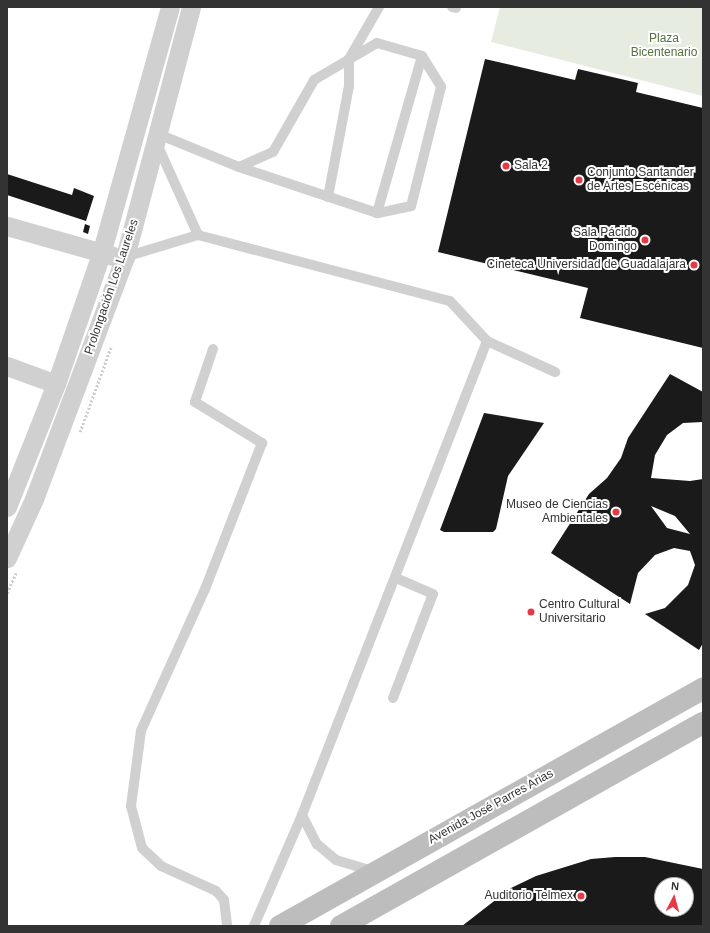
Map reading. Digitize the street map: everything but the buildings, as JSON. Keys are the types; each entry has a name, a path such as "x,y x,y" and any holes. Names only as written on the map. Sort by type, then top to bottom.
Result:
{"main road":[{"name":"Avenida José Parres Arias","path":"280,926 703,689"},
{"path":"341,926 418,881 703,723"},
{"path":"405,856 418,881"}],"street":[{"name":"Prolongación Los Laureles","path":"9,498 56,384 101,254 170,7"},
{"name":"Prolongación Los Laureles","path":"7,558 37,492 125,257 191,7"},
{"path":"7,226 101,254 125,257"},
{"path":"7,366 56,384"}],"lane":[{"path":"328,197 350,86 349,59 379,7"},
{"path":"157,138 239,167 377,213 411,206 441,87 422,56 377,43 314,80 273,152 239,167"},
{"path":"377,213 422,56"},
{"path":"157,138 198,235"},
{"path":"125,257 198,235 450,301 487,341 555,372"},
{"path":"254,926 302,815 396,578 487,341"},
{"path":"213,349 195,402 262,443 205,589 141,731 131,806 142,848 161,866 216,891 224,900 227,926"},
{"path":"393,698 433,594 396,578"},
{"path":"302,815 317,844 336,860 377,872"}],"green space":[{"name":"Plaza Bicentenario","path":"500,7 703,7 703,96 491,42"}],"place":[{"name":"Sala 2","path":"506,166"},
{"name":"Conjunto Santander de Artes Escénicas","path":"579,180"},
{"name":"Sala Pácido Domingo","path":"645,240"},
{"name":"Cineteca Universidad de Guadalajara","path":"694,265"},
{"name":"Museo de Ciencias Ambientales","path":"616,512"},
{"name":"Centro Cultural Universitario","path":"531,612"},
{"name":"Auditorio Telmex","path":"581,896"}]}
